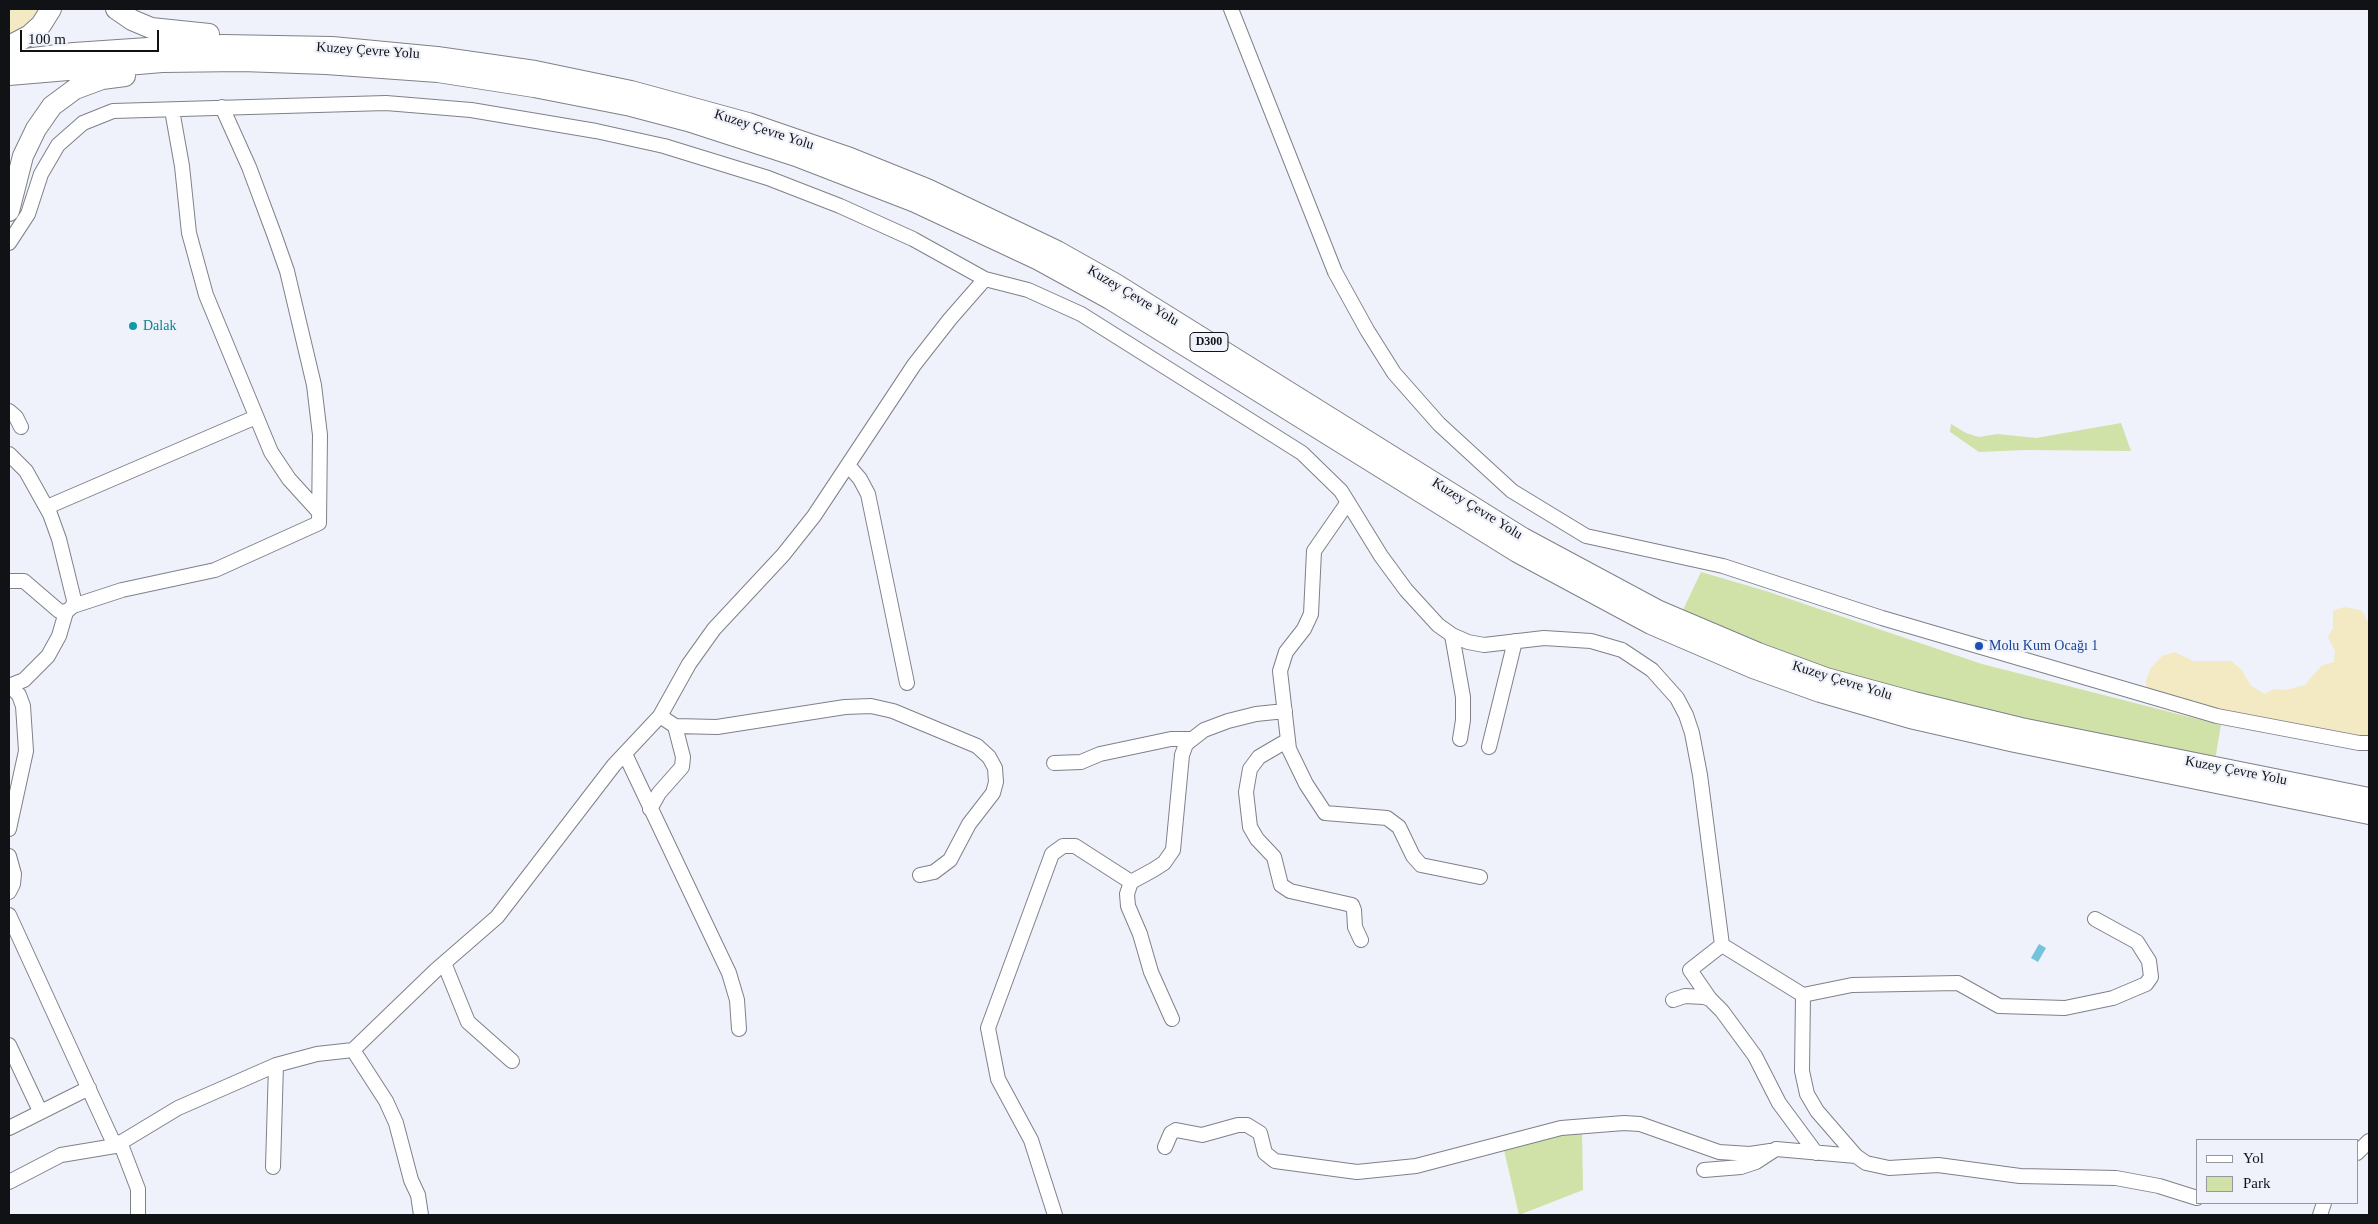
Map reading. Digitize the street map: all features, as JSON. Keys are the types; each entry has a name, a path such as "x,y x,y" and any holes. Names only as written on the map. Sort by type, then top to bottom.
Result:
{"highway":[{"path":"9,46 30,35 41,25 51,9"},
{"path":"116,9 132,20 151,28 173,32 328,41 437,57"},
{"name":"Kuzey Çevre Yolu","path":"9,61 83,52 223,45 332,47 437,57 535,71 690,106 801,141 927,189 1057,251 1114,283 1532,543 1659,611 1758,653 1835,680 1914,702 2021,728 2369,798"},
{"name":"Kuzey Çevre Yolu","path":"9,75 162,62 242,61 326,64 438,72 534,87 630,106 688,121 796,156 915,202 1039,260 1135,315 1517,552 1651,624 1753,668 1820,692 1910,718 2015,742 2369,814"},
{"path":"9,211 23,156 36,128 52,106 75,89 102,79 133,75 326,64"}],"street":[{"path":"1231,9 1334,272 1367,330 1394,373 1439,424 1512,491 1586,536 1723,566 1882,618 2217,716 2359,743 2369,743"},
{"path":"9,243 28,214 51,154 73,129 92,118 113,111 356,103 415,104 472,110 630,138 723,163 804,191 906,236 985,279 1048,298 1096,322 1302,453 1330,479 1348,502 1394,574 1419,604 1452,636 1484,645 1563,638 1590,641 1611,646 1633,656 1652,670 1678,698 1689,724 1700,774 1722,945"},
{"path":"9,581 24,582 56,609 70,609 122,590 215,570 319,523 320,435 317,402 287,271 261,197 222,107"},
{"path":"172,110 182,166 189,233 199,276 263,435 280,467 319,512"},
{"path":"9,1182 61,1155 118,1144 178,1108 276,1065 317,1054 353,1050 444,963 497,917 625,754 660,716 678,681 698,649 728,612 799,536 829,496 914,365 985,279"},
{"path":"9,412 16,417 21,427"},
{"path":"47,507 256,417"},
{"path":"9,454 26,471 47,507 59,539 74,600 59,636 48,656 30,675 9,686 19,695 23,706 26,751 9,829"},
{"path":"848,465 860,479 868,494 907,683"},
{"path":"1348,502 1314,552 1311,614 1304,630 1286,652 1280,671 1289,749 1306,784 1324,813 1387,818 1399,826 1413,856 1421,865 1480,877"},
{"path":"1452,636 1463,697 1463,720 1460,739"},
{"path":"1490,748 1515,641"},
{"path":"660,716 675,726 717,727 861,706 893,711 977,746 990,757 995,768 996,782 992,793 969,824 950,860 940,868 920,875"},
{"path":"1172,1019 1151,972 1140,934 1128,906 1127,894 1131,882 1159,867 1173,850 1182,755 1192,739 1204,730 1228,721 1256,714 1284,711"},
{"path":"650,809 659,793 682,767 683,758 675,726"},
{"path":"1054,763 1072,764 1100,754 1171,739 1192,739"},
{"path":"1288,740 1259,757 1250,769 1246,792 1250,827 1257,839 1274,857 1281,885 1290,891 1352,906 1355,927 1361,940"},
{"path":"625,754 729,973 737,1000 739,1029"},
{"path":"1055,1215 1031,1140 998,1079 988,1028 1055,851 1063,846 1075,846 1131,882"},
{"path":"9,856 14,874 13,884 9,892"},
{"path":"9,915 138,1189 138,1215"},
{"path":"1722,945 1803,996 1852,984 1958,983 1999,1006 2065,1008 2113,998 2146,984 2151,977 2151,968 2142,948 2137,942 2095,919"},
{"path":"1722,945 1690,970 1710,999 1755,1056 1779,1103 1816,1153"},
{"path":"444,963 468,1022 512,1061"},
{"path":"1672,1000 1691,996 1710,999"},
{"path":"1803,996 1802,1071 1807,1094 1817,1111 1856,1156 1874,1166 1889,1168 1938,1165 2020,1176 2074,1176 2130,1180 2159,1186 2196,1198"},
{"path":"9,1045 40,1111"},
{"path":"353,1050 391,1112 400,1136 410,1180 418,1195 421,1215"},
{"path":"273,1167 276,1065"},
{"path":"9,1128 89,1088"},
{"path":"1165,1147 1170,1134 1176,1130 1202,1135 1238,1125 1247,1125 1260,1133 1265,1153 1275,1162 1357,1172 1416,1166 1561,1128 1624,1123 1640,1124 1719,1152 1744,1154 1776,1149 1856,1156"},
{"path":"2358,1152 2369,1140"},
{"path":"1704,1170 1741,1168 1756,1162 1770,1151"}],"green space":[{"path":"2121,423 2131,451 2025,450 1979,452 1950,432 1951,424 1966,433 1979,437 1997,434 2036,438"},
{"path":"1701,572 1766,591 1982,664 2221,725 2215,760 1901,691 1814,664 1682,612"},
{"path":"1582,1129 1583,1190 1519,1215 1504,1150"}],"sand":[{"path":"9,9 46,9 9,42"},
{"path":"2344,607 2360,610 2365,615 2367,621 2369,620 2369,739 2326,734 2147,693 2146,680 2151,668 2162,656 2175,652 2193,661 2231,661 2241,669 2251,686 2265,694 2274,689 2286,690 2305,685 2321,666 2334,662 2335,651 2328,637 2333,628 2333,611"}],"water":[{"path":"2039,944 2046,948 2038,962 2031,958"}],"place":[{"name":"Dalak","path":"133,326"},
{"name":"Molu Kum Ocağı 1","path":"1979,646"}]}
